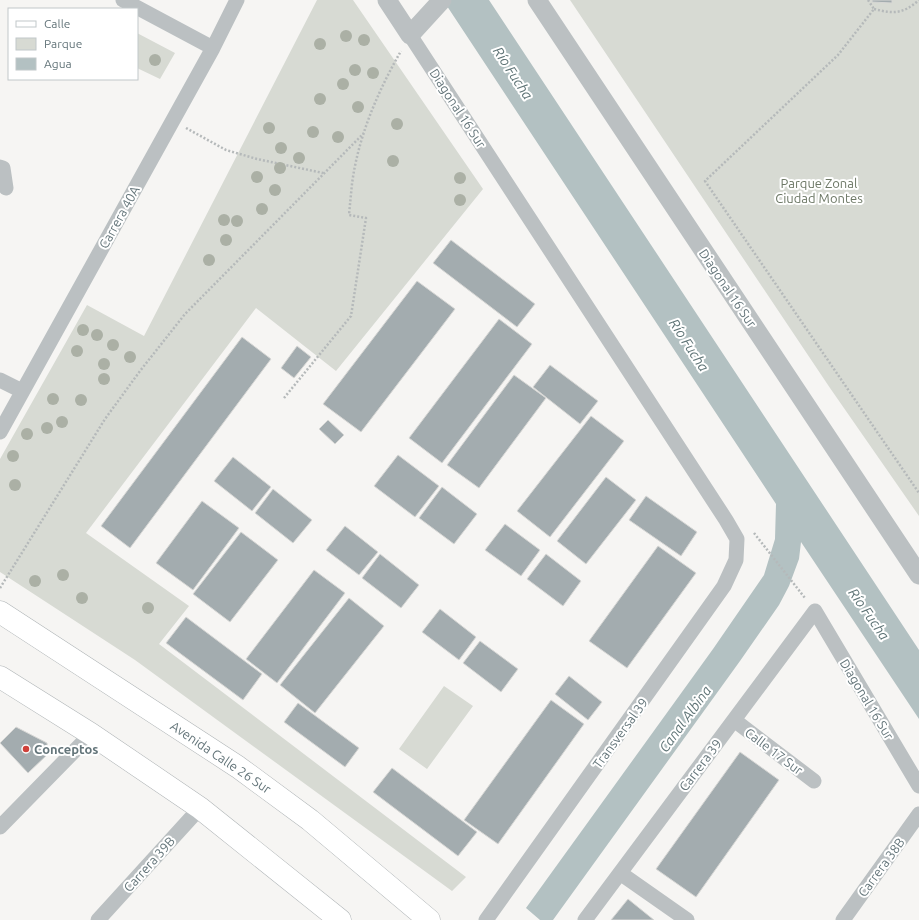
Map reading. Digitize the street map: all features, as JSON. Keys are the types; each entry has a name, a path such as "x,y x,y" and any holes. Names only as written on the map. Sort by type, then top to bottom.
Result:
{"main road":[{"name":"Avenida Calle 26 Sur","path":"0,612 238,767 310,820 429,920"},
{"path":"0,677 91,734 200,808 340,920"}],"street":[{"path":"123,0 213,48"},
{"name":"Carrera 40A","path":"0,432 213,48 237,0"},
{"name":"Diagonal 16 Sur","path":"387,0 722,513 737,539"},
{"name":"Diagonal 16 Sur","path":"537,0 919,576"},
{"path":"410,35 440,2"},
{"path":"0,167 3,168 6,188"},
{"path":"0,380 22,392"},
{"name":"Transversal 39","path":"486,920 638,709 724,586 736,560 737,539"},
{"name":"Diagonal 16 Sur","path":"815,611 919,786"},
{"name":"Carrera 39","path":"585,920 815,611"},
{"name":"Calle 17 Sur","path":"734,720 814,781"},
{"path":"0,827 91,734"},
{"name":"Carrera 39B","path":"98,920 200,808"},
{"name":"Carrera 38B","path":"843,920 919,814"},
{"path":"620,873 687,920"}],"path":[{"path":"868,0 874,9 891,14 910,8 919,0"},
{"path":"874,9 838,54 705,181 919,493"},
{"path":"284,398 351,316 366,218 349,215 352,183 364,133 386,77 410,35"},
{"path":"172,121 226,150 257,159 324,173"},
{"path":"0,588 105,419 140,371 185,314 364,133"},
{"path":"751,529 815,611"}],"green space":[{"path":"317,0 353,0 483,189 336,371 256,308 86,533 189,606 159,644 466,877 452,891 135,660 0,572 0,459 87,305 144,336"},
{"name":"Parque Zonal Ciudad Montes","path":"570,0 919,0 919,516 830,388"},
{"path":"138,34 175,53 160,79 138,68"},
{"path":"444,686 473,706 427,769 399,749"}],"water":[{"path":"443,0 489,0 919,650 919,719 801,542 799,559 789,586 779,605 553,920 540,920 526,908 713,649 764,575 775,539 776,504"}],"building":[{"path":"872,0 892,0 892,3 872,2"},
{"path":"451,240 535,304 517,327 433,263"},
{"path":"417,281 455,309 361,432 323,404"},
{"path":"499,319 532,344 442,463 409,438"},
{"path":"242,337 271,359 130,548 101,526"},
{"path":"297,346 311,357 294,378 281,368"},
{"path":"550,365 598,401 580,424 533,387"},
{"path":"514,375 546,398 479,488 447,465"},
{"path":"591,416 624,441 550,537 517,511"},
{"path":"328,420 344,435 335,444 319,429"},
{"path":"398,455 439,486 415,517 374,486"},
{"path":"233,457 271,487 252,511 214,481"},
{"path":"606,477 636,500 586,564 557,541"},
{"path":"442,487 477,514 454,544 419,518"},
{"path":"273,489 312,520 293,543 255,513"},
{"path":"646,496 697,532 681,556 629,520"},
{"path":"202,501 239,528 193,590 156,563"},
{"path":"505,524 540,550 521,576 485,550"},
{"path":"345,526 378,552 359,575 326,550"},
{"path":"241,532 278,560 230,622 193,594"},
{"path":"658,546 696,573 627,668 589,641"},
{"path":"380,554 419,585 401,608 362,578"},
{"path":"546,554 581,581 563,606 527,579"},
{"path":"314,570 345,593 277,683 246,659"},
{"path":"349,598 384,626 315,713 280,685"},
{"path":"440,609 476,637 459,660 422,632"},
{"path":"186,617 262,674 243,700 166,643"},
{"path":"480,641 518,669 501,692 463,663"},
{"path":"569,676 602,702 588,720 555,694"},
{"path":"551,700 584,724 498,844 464,820"},
{"path":"298,703 359,748 345,767 284,722"},
{"name":"Conceptos","path":"16,727 47,743 48,754 28,773 0,743"},
{"path":"740,752 779,780 696,897 656,869"},
{"path":"392,768 477,832 458,856 373,792"},
{"path":"628,899 654,920 611,920"}],"place":[{"name":"Conceptos","path":"26,749"}],"water label":[{"name":"Río Fucha","path":"513,73"},
{"name":"Río Fucha","path":"689,345"},
{"name":"Río Fucha","path":"869,614"},
{"name":"Canal Albina","path":"685,719"}]}
